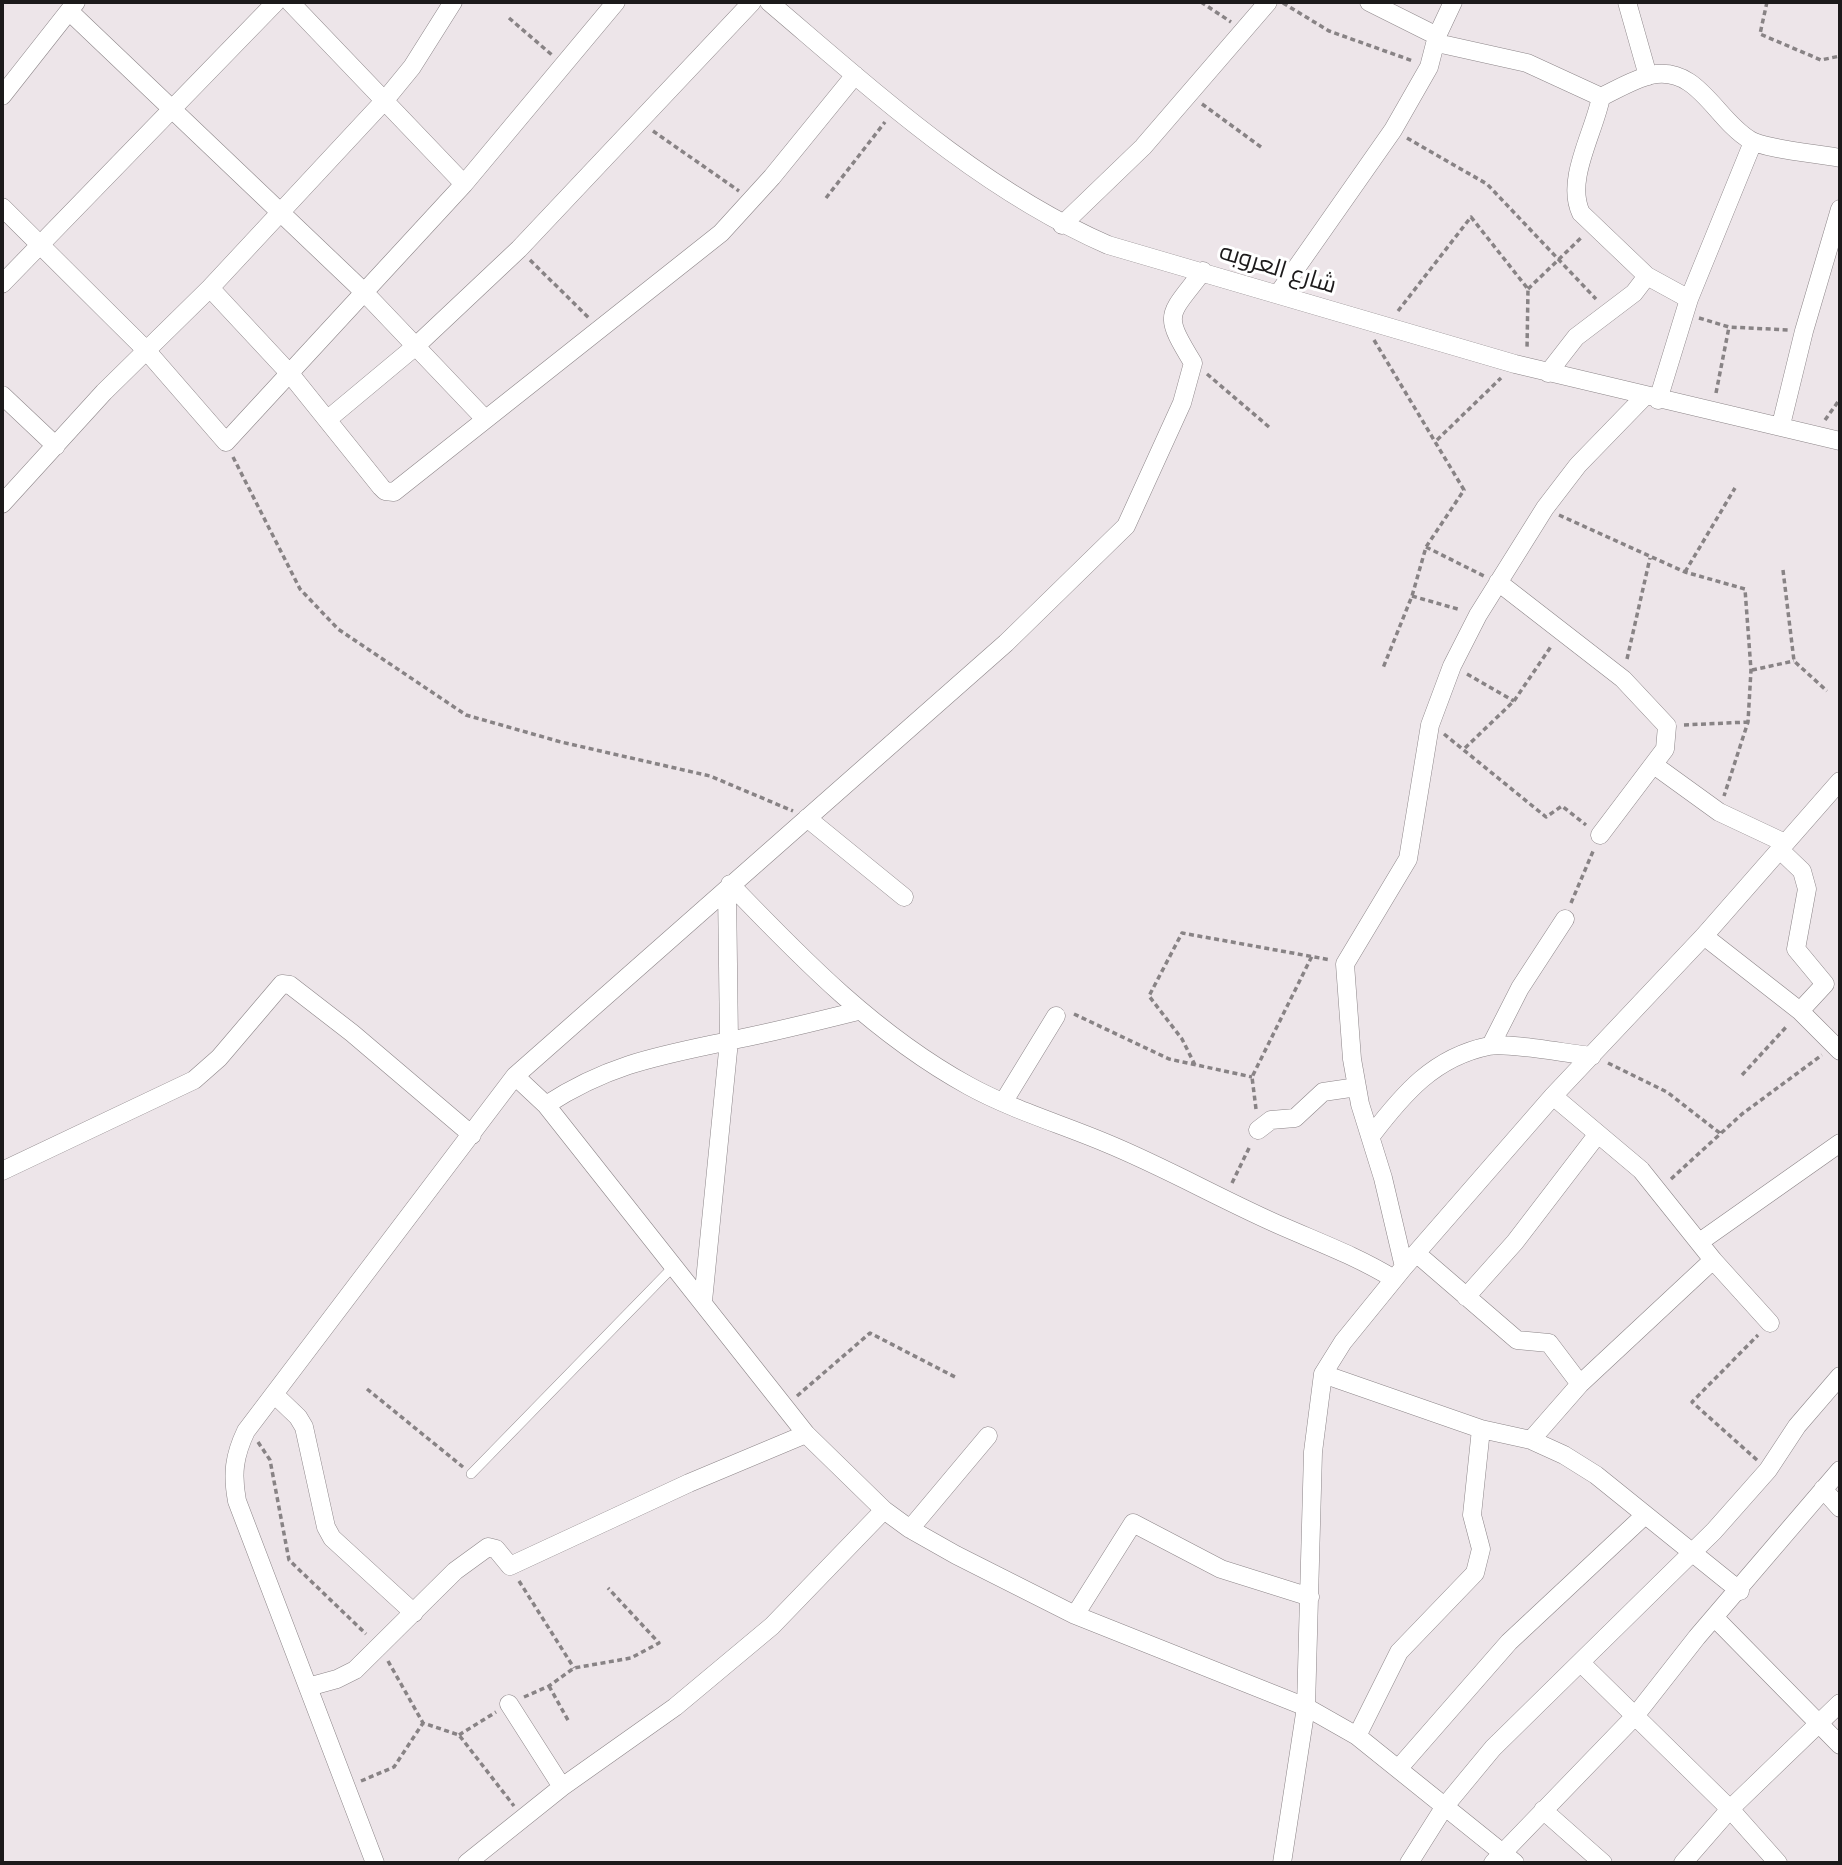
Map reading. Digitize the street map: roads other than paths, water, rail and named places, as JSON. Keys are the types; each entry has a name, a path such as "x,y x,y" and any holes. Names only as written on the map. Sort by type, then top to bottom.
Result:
{"street":[{"path":"2,284 276,2"},
{"path":"290,2 464,184"},
{"path":"2,504 385,100 412,67 453,2"},
{"path":"2,207 146,350 226,442 291,375 464,184 565,67 616,2"},
{"path":"327,420 417,345 519,249 752,2"},
{"name":"شارع العروبه","path":"769,2 855,75 979,172 1062,225 1108,245 1520,366 1651,398 1781,425 1840,441"},
{"path":"1062,225 1143,147 1268,2"},
{"path":"1369,2 1437,39 1527,63 1601,97 1648,76 1663,74 1683,77 1701,91 1737,131 1753,142 1840,158"},
{"path":"1278,294 1393,130 1429,67 1437,39 1453,2"},
{"path":"1627,2 1648,76"},
{"path":"2,96 73,6 280,213 417,345 485,419"},
{"path":"209,288 291,375 381,487 390,492 601,330 721,233 752,200 855,75"},
{"path":"1601,97 1596,125 1582,158 1575,190 1581,213 1647,276 1687,306"},
{"path":"1399,1273 1371,1136 1357,1087 1345,964 1365,926 1397,882 1408,859 1430,726 1451,666 1478,615 1545,508 1578,465 1651,398 1753,142"},
{"path":"1781,425 1804,331 1840,209"},
{"path":"375,1863 237,1501 232,1476 236,1452 246,1431 515,1076 1006,643 1126,526 1182,403 1193,363 1171,328 1172,319 1176,306 1203,271"},
{"path":"1548,373 1576,337 1634,293 1647,276"},
{"path":"2,395 56,446"},
{"path":"1498,582 1623,679 1667,726 1665,749 1600,835"},
{"path":"1654,765 1719,812 1783,846 1802,871 1807,889 1796,949 1825,984 1800,1011"},
{"path":"1282,1863 1306,1707 1313,1452 1323,1374 1343,1342 1416,1253 1553,1096 1704,936 1840,781"},
{"path":"807,818 904,897"},
{"path":"729,887 858,1011 970,1086 1035,1117 1164,1169 1283,1227 1399,1273"},
{"path":"703,1301 729,1041 729,887"},
{"path":"1491,1045 1520,988 1565,919"},
{"path":"1704,936 1800,1011 1837,1048"},
{"path":"2,1171 194,1080 219,1058 282,984 290,985 352,1032 472,1135"},
{"path":"547,1105 613,1069 663,1053 729,1041 858,1011"},
{"path":"1004,1101 1056,1016"},
{"path":"1371,1136 1406,1090 1442,1062 1491,1045 1592,1056"},
{"path":"515,1076 547,1105 806,1434 884,1510 910,1529 1075,1615 1306,1707 1357,1736 1445,1805 1503,1859 1544,1810 1635,1716 1697,1637 1740,1591 1840,1470"},
{"path":"1258,1130 1271,1120 1295,1118 1323,1092 1357,1087"},
{"path":"1553,1096 1641,1170 1701,1241 1713,1260 1770,1323"},
{"path":"1466,1297 1515,1242 1597,1135"},
{"path":"1701,1241 1840,1143"},
{"path":"1416,1253 1517,1339 1549,1343 1580,1384"},
{"path":"1531,1440 1580,1384 1713,1260"},
{"path":"1323,1374 1481,1429 1531,1440 1564,1455 1597,1475 1691,1554 1740,1591"},
{"path":"1409,1863 1445,1805 1493,1748 1691,1554 1768,1469 1797,1426 1840,1376"},
{"path":"275,1395 298,1416 304,1427 326,1527 332,1538 414,1613"},
{"path":"1357,1736 1399,1651 1475,1573 1480,1549 1472,1515 1481,1429"},
{"path":"308,1687 355,1671 455,1571 488,1547 496,1549 510,1566 677,1488 806,1434"},
{"path":"910,1529 988,1436"},
{"path":"1824,1489 1840,1508"},
{"path":"467,1863 562,1787 676,1707 772,1626 884,1510"},
{"path":"1398,1769 1509,1642 1646,1515"},
{"path":"1075,1615 1129,1528 1136,1523 1221,1569 1310,1597"},
{"path":"1716,1619 1840,1745"},
{"path":"1581,1663 1730,1810 1778,1863"},
{"path":"1683,1863 1730,1810 1840,1703"},
{"path":"509,1704 562,1787"},
{"path":"1544,1810 1603,1863"}],"lane":[{"path":"471,1474 675,1265"}]}
